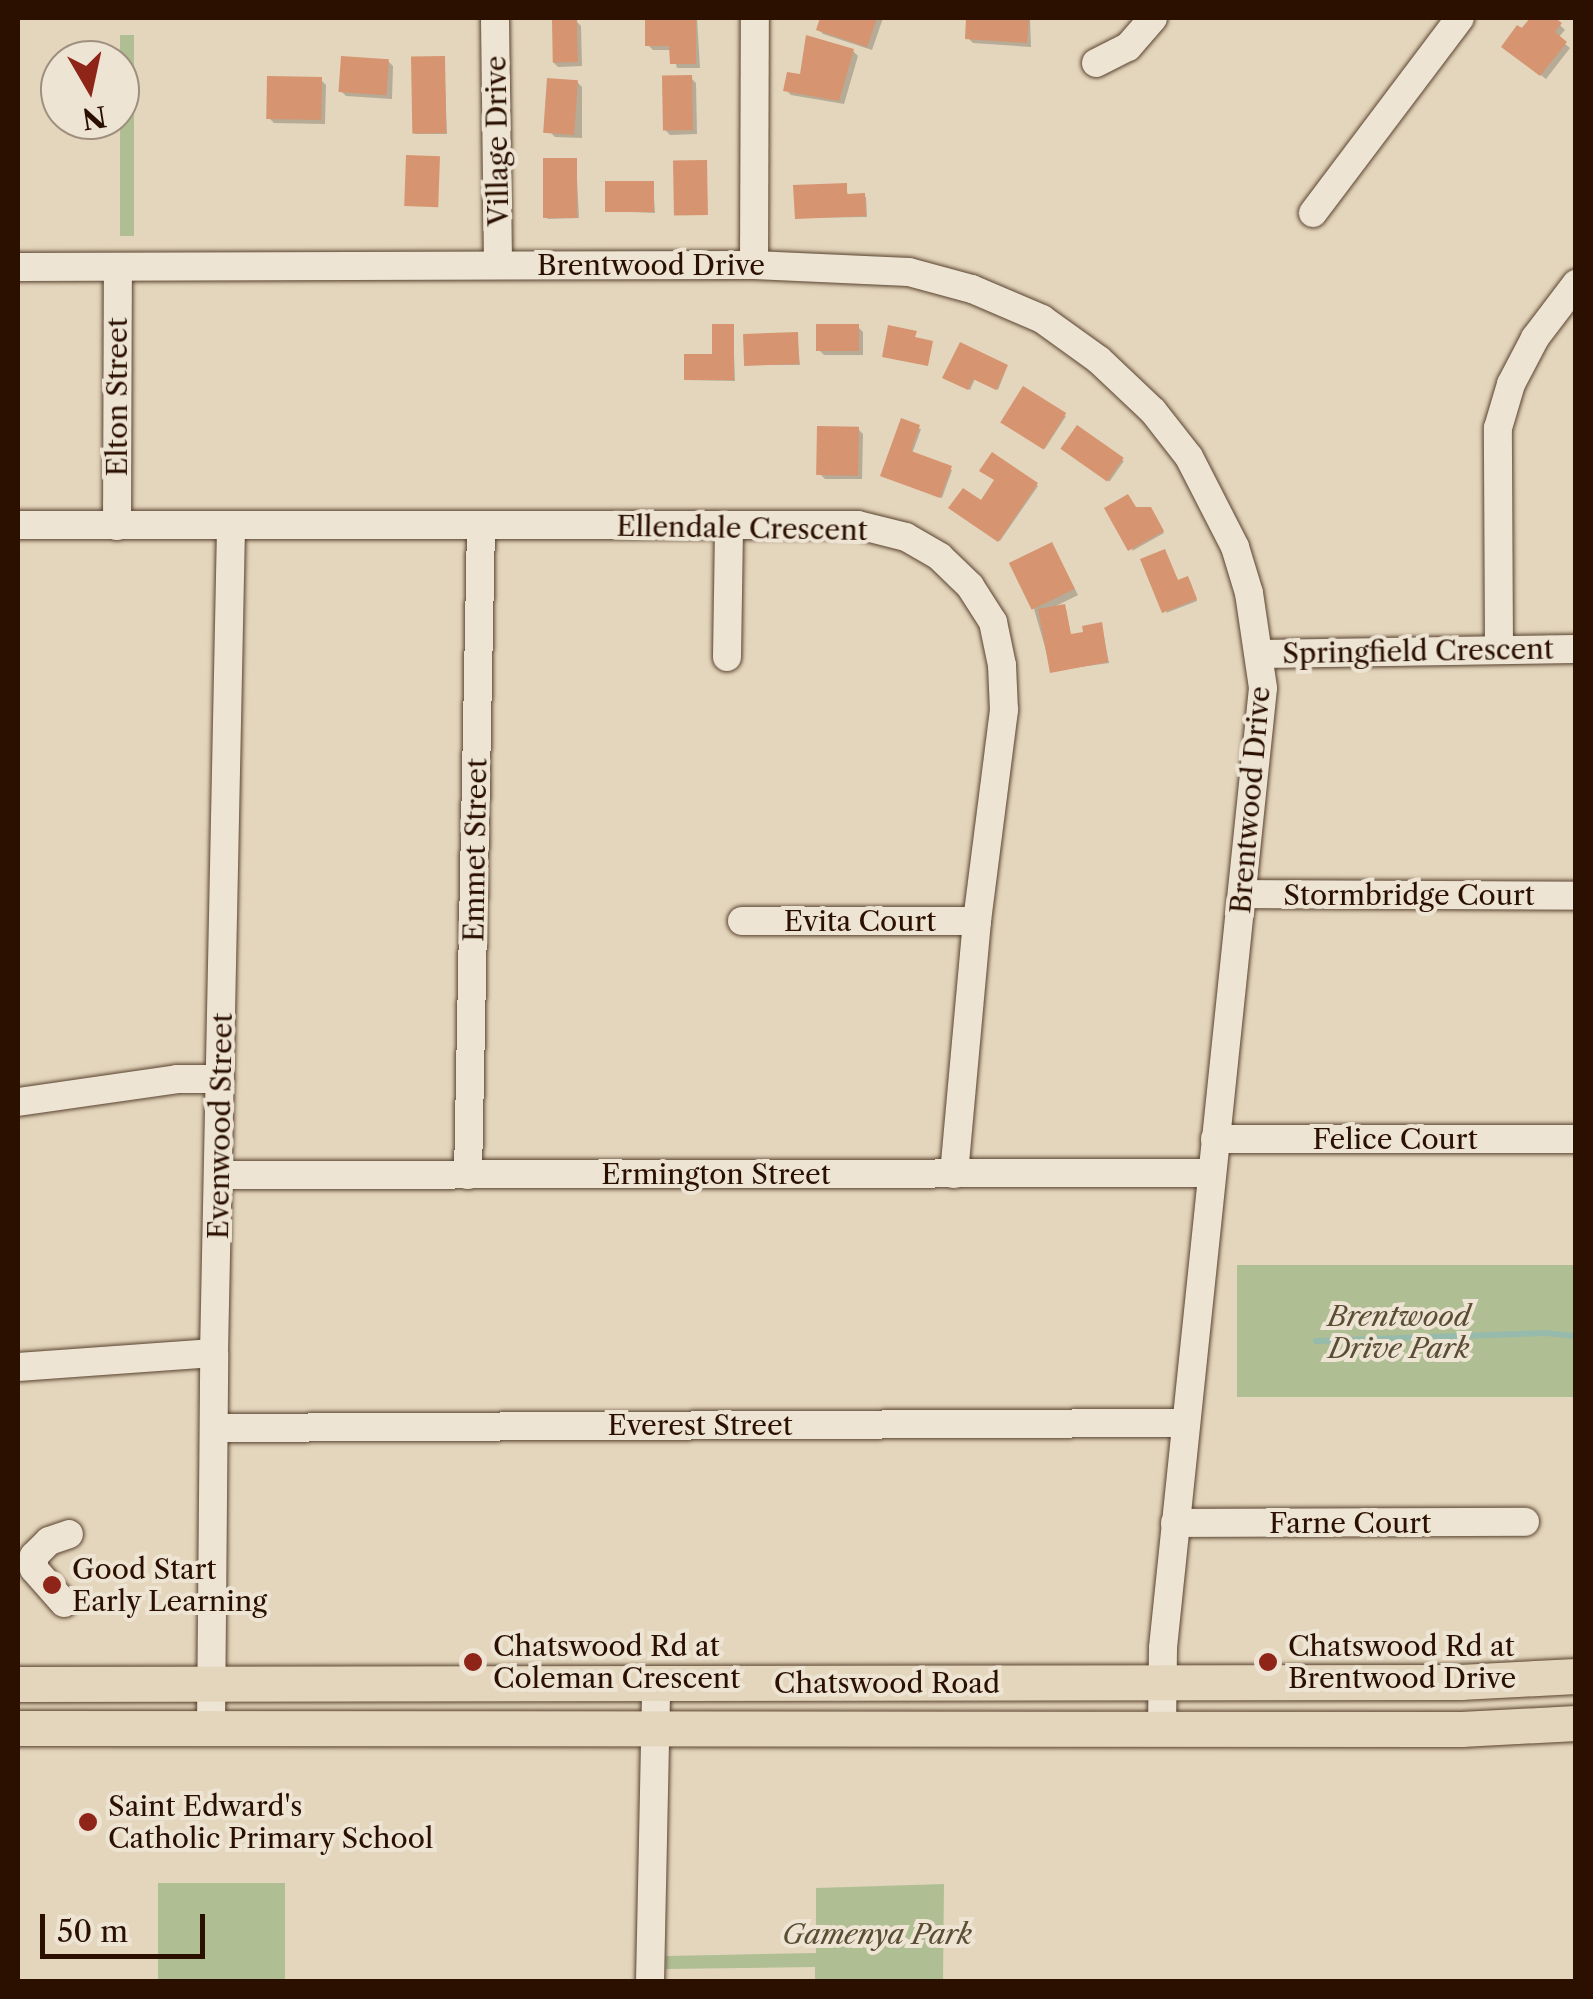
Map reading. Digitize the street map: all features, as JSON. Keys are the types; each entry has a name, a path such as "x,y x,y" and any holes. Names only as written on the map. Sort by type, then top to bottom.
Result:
{"main road":[{"name":"Chatswood Road","path":"18,1684 1460,1682 1576,1676"},
{"name":"Chatswood Road","path":"18,1728 1461,1728 1576,1723"}],"street":[{"name":"Village Drive","path":"495,18 498,265"},
{"path":"754,265 755,18"},
{"path":"1096,63 1128,48 1153,18"},
{"path":"1312,213 1460,18"},
{"name":"Brentwood Drive","path":"18,267 754,265 909,272 972,289 1042,318 1099,360 1153,411 1197,471 1234,547 1260,654 1260,723 1175,1523 1160,1683 1162,1728"},
{"name":"Elton Street","path":"117,526 118,268"},
{"path":"1498,649 1498,428 1511,384 1535,338 1576,284"},
{"name":"Ellendale Crescent","path":"18,525 858,525 906,537 940,557 970,586 993,622 1002,665 1004,710 978,921 954,1174"},
{"name":"Evenwood Street","path":"211,1727 214,1353 231,525"},
{"name":"Emmet Street","path":"468,1174 481,526"},
{"path":"727,657 729,526"},
{"name":"Springfield Crescent","path":"1260,654 1576,650"},
{"name":"Stormbridge Court","path":"1243,894 1576,896"},
{"name":"Evita Court","path":"742,921 978,921"},
{"path":"18,1102 178,1079 220,1079"},
{"name":"Felice Court","path":"1216,1139 1576,1139"},
{"name":"Ermington Street","path":"220,1175 1212,1173"},
{"path":"18,1366 214,1353"},
{"name":"Everest Street","path":"214,1428 1186,1423"},
{"name":"Farne Court","path":"1175,1523 1525,1522"},
{"path":"64,1603 34,1568 34,1556 49,1541 69,1534"},
{"path":"650,1982 656,1684"}],"green space":[{"path":"120,35 134,35 134,40 120,40"},
{"path":"120,140 134,140 134,236 120,236"},
{"name":"Brentwood Drive Park","path":"1237,1265 1575,1265 1575,1397 1237,1397"},
{"path":"158,1883 285,1883 285,1981 158,1981"},
{"name":"Gamenya Park","path":"944,1884 943,1981 815,1981 815,1967 666,1969 666,1956 816,1953 816,1888"}],"building":[{"path":"645,18 696,18 696,64 670,64 669,46 645,46"},
{"path":"820,18 877,18 867,47 816,30"},
{"path":"966,18 1029,18 1027,43 965,39"},
{"path":"1530,18 1555,18 1562,23 1555,32 1567,42 1540,76 1501,47 1517,25 1522,28"},
{"path":"552,19 577,19 578,62 553,62"},
{"path":"806,35 854,49 839,101 783,91 787,72 800,74"},
{"path":"341,56 389,59 386,95 338,92"},
{"path":"445,56 446,133 412,134 411,57"},
{"path":"692,75 693,130 663,131 662,76"},
{"path":"267,76 322,77 321,120 266,119"},
{"path":"547,78 578,80 574,135 543,133"},
{"path":"406,155 440,156 438,207 404,206"},
{"path":"543,158 577,158 577,218 543,218"},
{"path":"707,160 708,215 674,216 673,161"},
{"path":"605,181 654,181 654,212 605,212"},
{"path":"847,183 847,194 865,193 866,216 795,219 793,185"},
{"path":"712,324 734,324 734,380 684,380 684,354 712,354"},
{"path":"816,324 859,324 859,351 816,351"},
{"path":"888,325 917,331 915,337 933,341 928,366 882,357"},
{"path":"798,332 799,364 744,366 743,334"},
{"path":"960,342 1008,365 996,390 973,379 968,390 942,378"},
{"path":"1023,386 1066,413 1043,449 1000,422"},
{"path":"901,418 920,425 911,451 952,466 940,498 880,476"},
{"path":"1077,425 1124,458 1107,481 1060,449"},
{"path":"817,426 859,427 858,476 816,475"},
{"path":"992,452 1038,483 998,542 948,508 963,488 981,500 994,480 979,471"},
{"path":"1128,494 1136,507 1151,507 1164,531 1128,551 1104,508"},
{"path":"1052,542 1075,589 1032,610 1009,563"},
{"path":"1165,549 1178,580 1188,576 1197,599 1162,613 1140,559"},
{"path":"1065,604 1071,634 1083,632 1082,626 1102,622 1108,662 1050,673 1038,609"}],"waterway":[{"path":"1316,1341 1546,1333 1576,1336"}],"place":[{"name":"Good Start Early Learning","path":"52,1585"},
{"name":"Chatswood Rd at Coleman Crescent","path":"473,1662"},
{"name":"Chatswood Rd at Brentwood Drive","path":"1268,1662"},
{"name":"Saint Edward's Catholic Primary School","path":"88,1822"}]}
